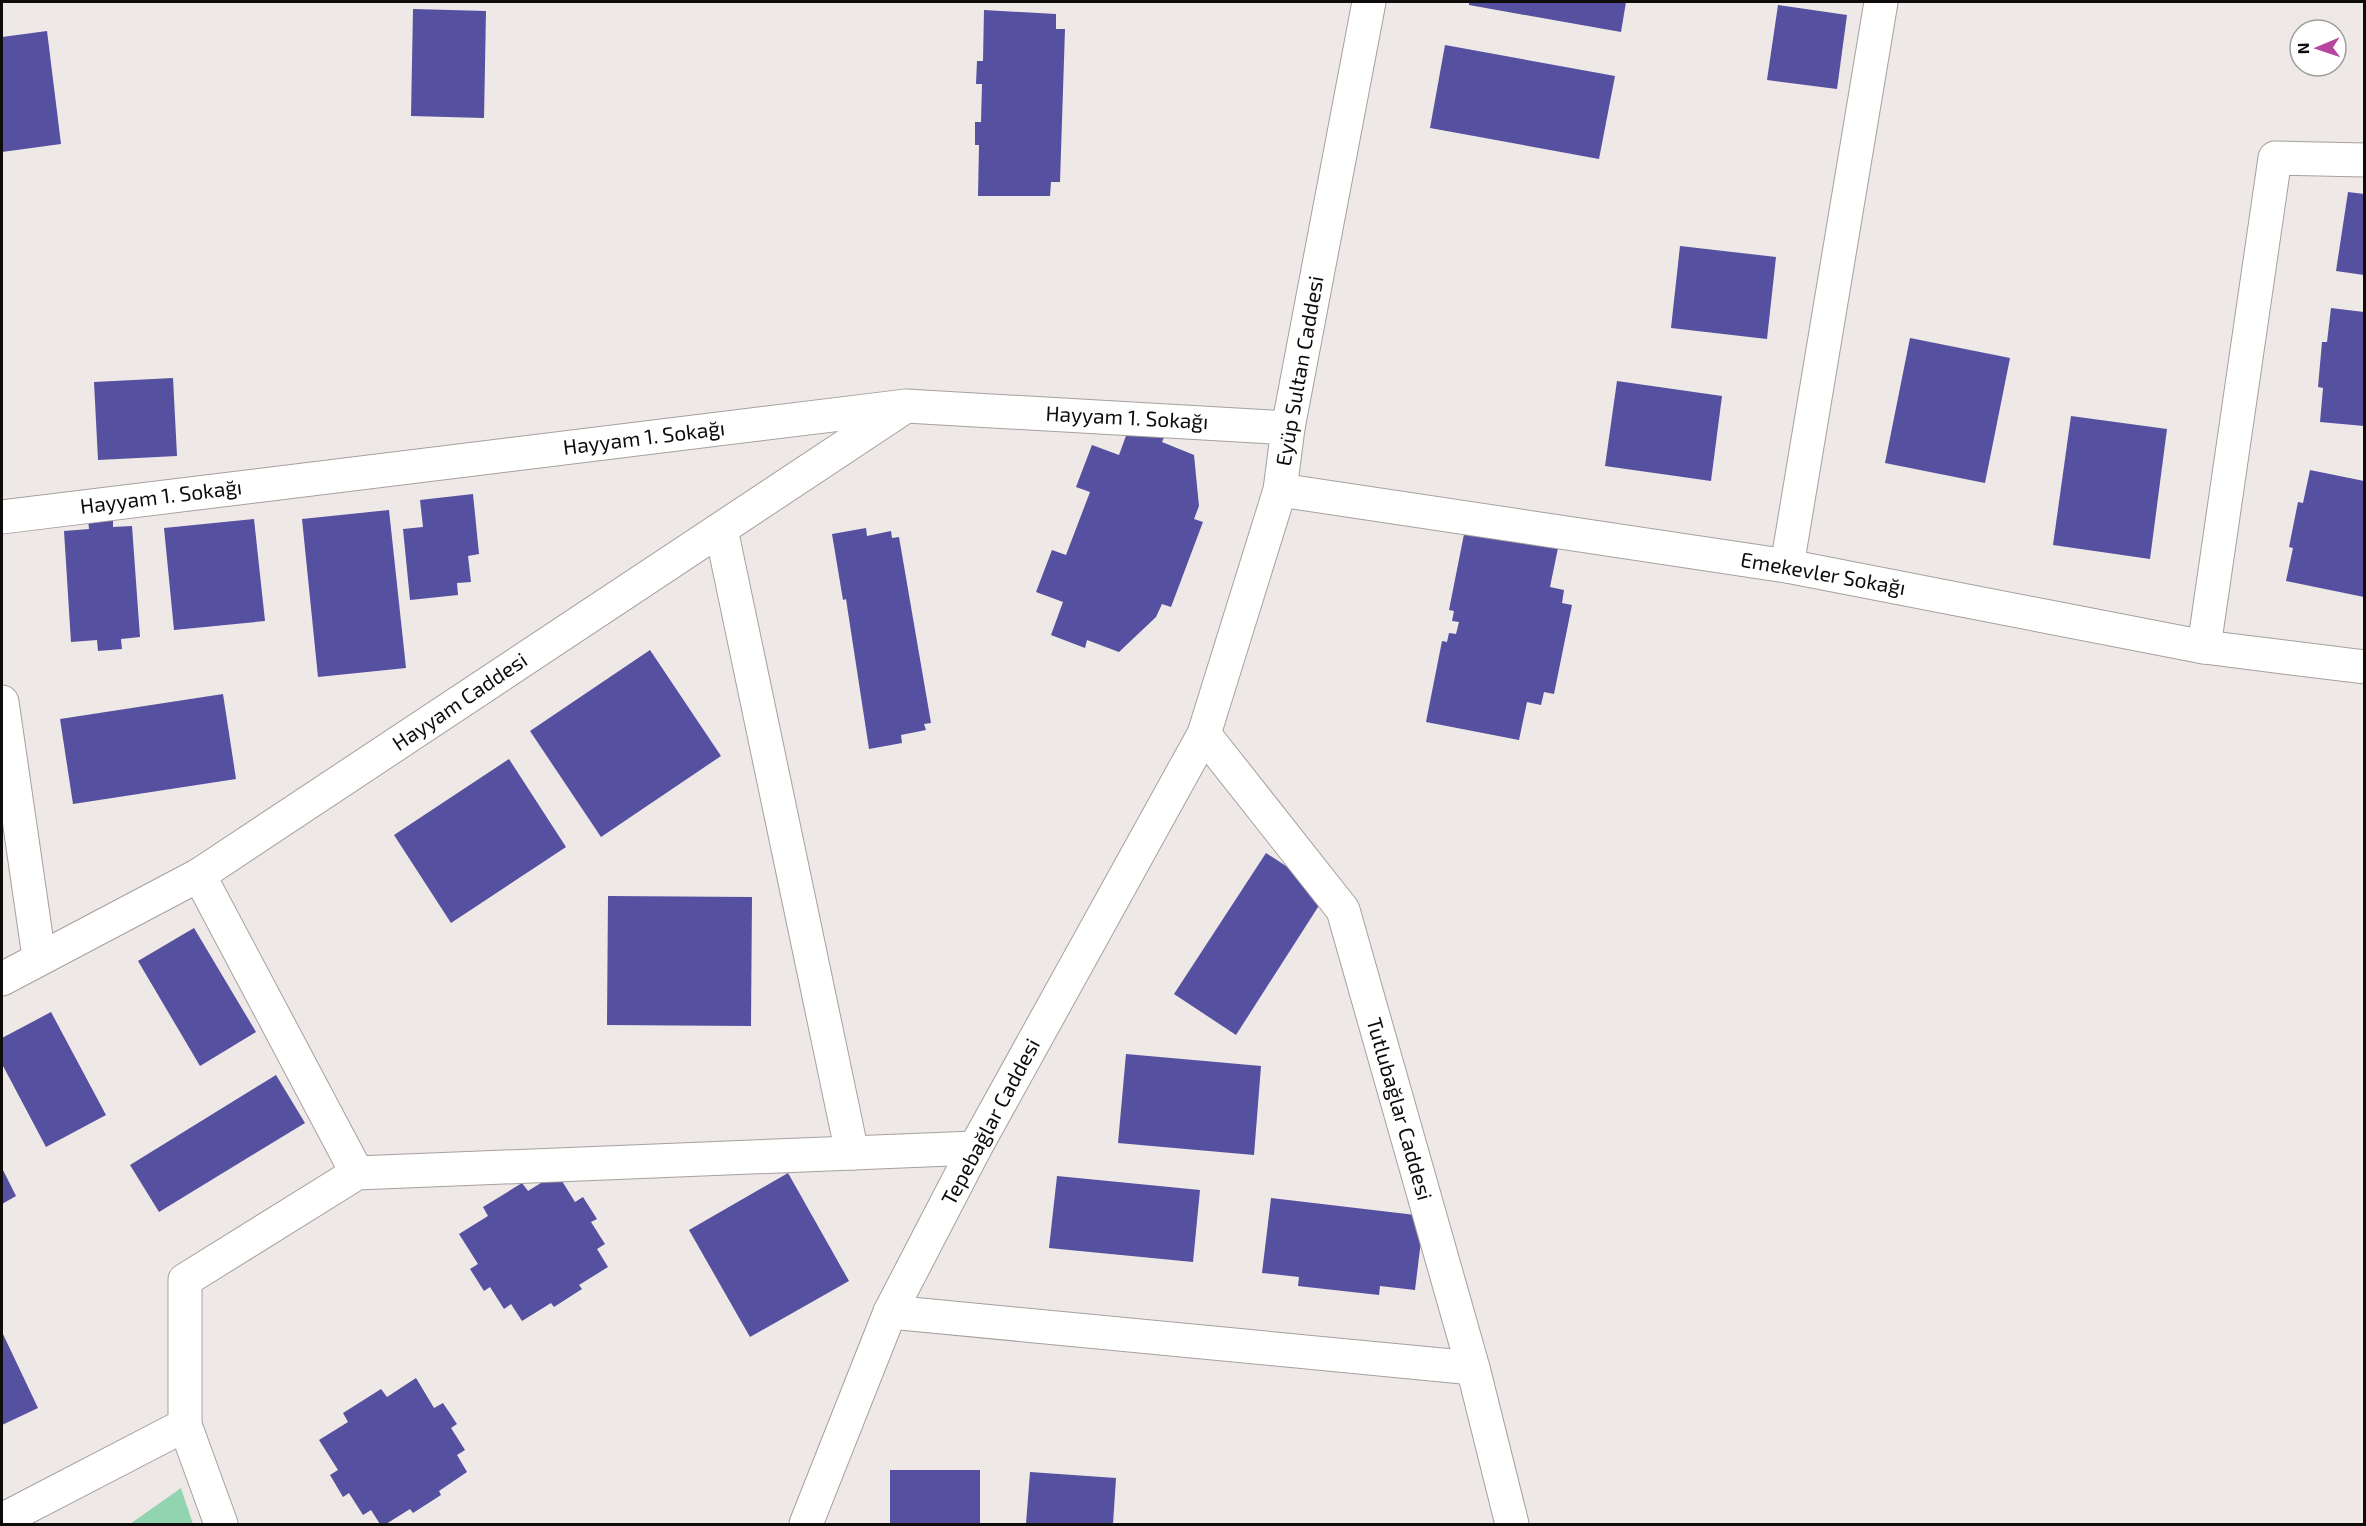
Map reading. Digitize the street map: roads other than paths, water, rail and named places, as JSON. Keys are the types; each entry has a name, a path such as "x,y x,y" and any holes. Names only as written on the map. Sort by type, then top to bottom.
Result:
{"street":[{"name":"Eyüp Sultan Caddesi","path":"1204,734 1280,490 1288,428 1370,2"},
{"path":"1787,566 1881,2"},
{"path":"2205,646 2275,158 2364,160"},
{"name":"Hayyam 1. Sokağı","path":"2,517 906,406 1288,428"},
{"name":"Hayyam Caddesi","path":"2,979 39,957 199,875 906,406"},
{"name":"Emekevler Sokağı","path":"1280,490 1787,566 2205,646 2364,667"},
{"path":"721,529 852,1153"},
{"path":"2,702 39,957"},
{"name":"Tepebağlar Caddesi","path":"806,1524 890,1312 975,1148 1204,734"},
{"name":"Tutlubağlar Caddesi","path":"1204,734 1343,910 1473,1368 1512,1524"},
{"path":"199,875 357,1173"},
{"path":"221,1524 185,1425 185,1280 357,1173 975,1148"},
{"path":"890,1312 1473,1368"},
{"path":"2,1520 185,1425"}]}
